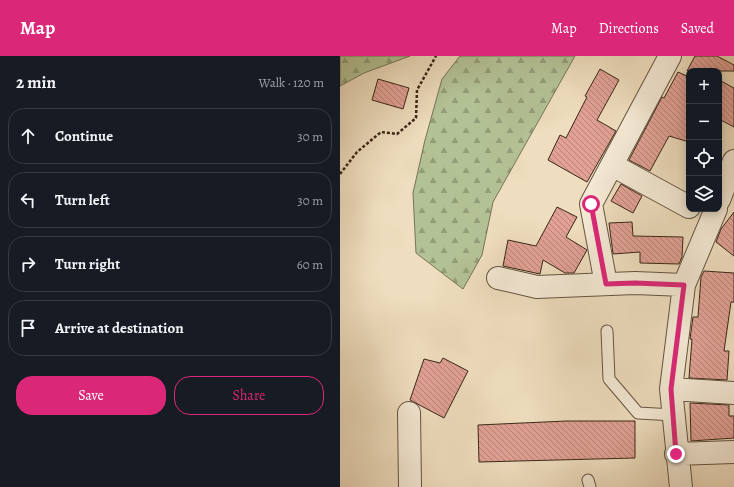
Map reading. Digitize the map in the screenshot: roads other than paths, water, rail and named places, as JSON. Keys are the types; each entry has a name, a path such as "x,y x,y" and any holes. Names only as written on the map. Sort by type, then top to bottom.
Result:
{"street":[{"path":"606,284 591,204 670,56"},
{"path":"722,191 734,161"},
{"path":"612,165 686,205"},
{"path":"681,487 676,454 671,389 684,285 714,212"},
{"path":"498,278 537,287 635,283 684,285"},
{"path":"671,389 734,393"},
{"path":"409,413 410,487"},
{"path":"676,454 734,452"}],"lane":[{"path":"607,331 609,379 638,414 674,415"}]}
